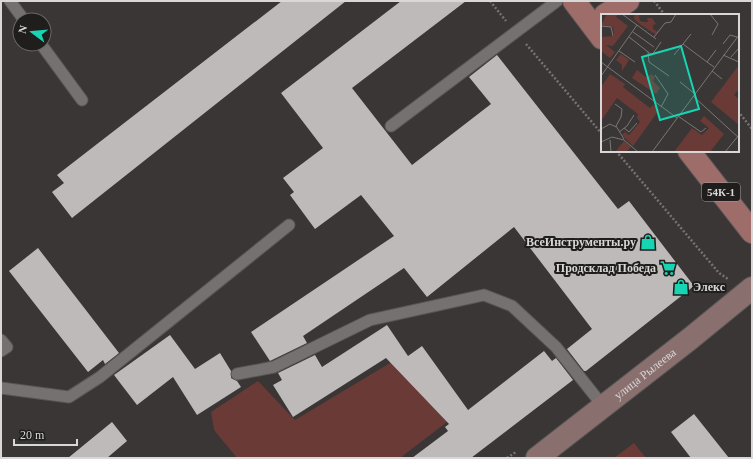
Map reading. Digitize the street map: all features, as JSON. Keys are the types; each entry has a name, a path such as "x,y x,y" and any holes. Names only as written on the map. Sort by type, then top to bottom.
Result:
{"main road":[{"path":"574,1 600,23"},
{"path":"611,14 628,1"},
{"name":"54К-1","path":"690,152 752,232"}],"street":[{"name":"улица Рылеева","path":"537,458 749,291"}],"lane":[{"path":"10,1 18,12"},
{"path":"391,126 556,1"},
{"path":"48,52 82,100"},
{"path":"1,388 69,397 100,377 289,225"},
{"path":"237,374 274,367 370,320 484,295 512,306 556,347 603,406"},
{"path":"1,340 7,347 1,351"}],"path":[{"path":"490,1 601,133"},
{"path":"654,1 664,14"},
{"path":"739,112 752,129"},
{"path":"617,152 718,273 749,291"}],"shaded area":[{"path":"395,360 447,422 400,458 237,458 214,430 211,412 258,381 295,420"},
{"path":"634,443 646,458 614,458"}],"building":[{"path":"282,1 346,1 72,218 52,192 64,183 57,175"},
{"path":"401,1 466,1 352,88 412,165 491,104 469,77 497,55 618,209 629,201 694,286 586,371 584,371 567,349 592,329 514,227 427,297 404,268 303,336 307,343 270,361 251,332 394,236 361,195 315,229 290,195 294,192 283,178 323,148 281,93"},
{"path":"38,248 119,353 105,364 103,360 88,372 9,271"},
{"path":"387,325 408,356 422,346 468,410 544,351 552,361 556,358 573,380 471,458 412,458 448,431 445,427 449,424 386,358 293,417 273,385 282,380 278,373 315,355 322,367"},
{"path":"170,335 195,369 220,353 231,371 231,378 237,381 241,387 197,415 173,377 137,405 114,375"},
{"path":"694,414 729,458 691,458 671,432"},
{"path":"112,422 127,441 107,458 68,458"}],"place":[{"name":"ВсеИнструменты.ру","path":"648,242"},
{"name":"Продсклад Победа","path":"668,268"},
{"name":"Элекс","path":"681,287"}]}
